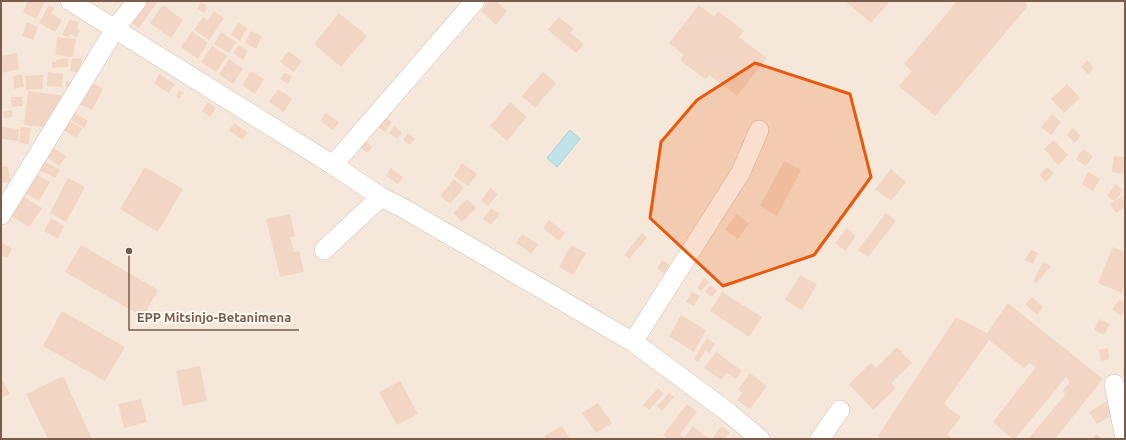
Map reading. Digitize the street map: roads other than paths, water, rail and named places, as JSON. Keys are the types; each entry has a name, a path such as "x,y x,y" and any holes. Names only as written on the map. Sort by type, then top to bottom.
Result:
{"street":[{"path":"70,1 381,197 403,208 633,342 728,412 760,439"},
{"path":"1,215 114,28 137,1"},
{"path":"334,166 475,1"},
{"path":"633,342 741,172 759,130"},
{"path":"324,250 381,197"},
{"path":"1114,384 1125,439"},
{"path":"820,439 840,410"}],"water":[{"path":"570,130 580,139 557,167 547,158"}],"place":[{"name":"EPP Mitsinjo-Betanimena","path":"129,251"}]}
